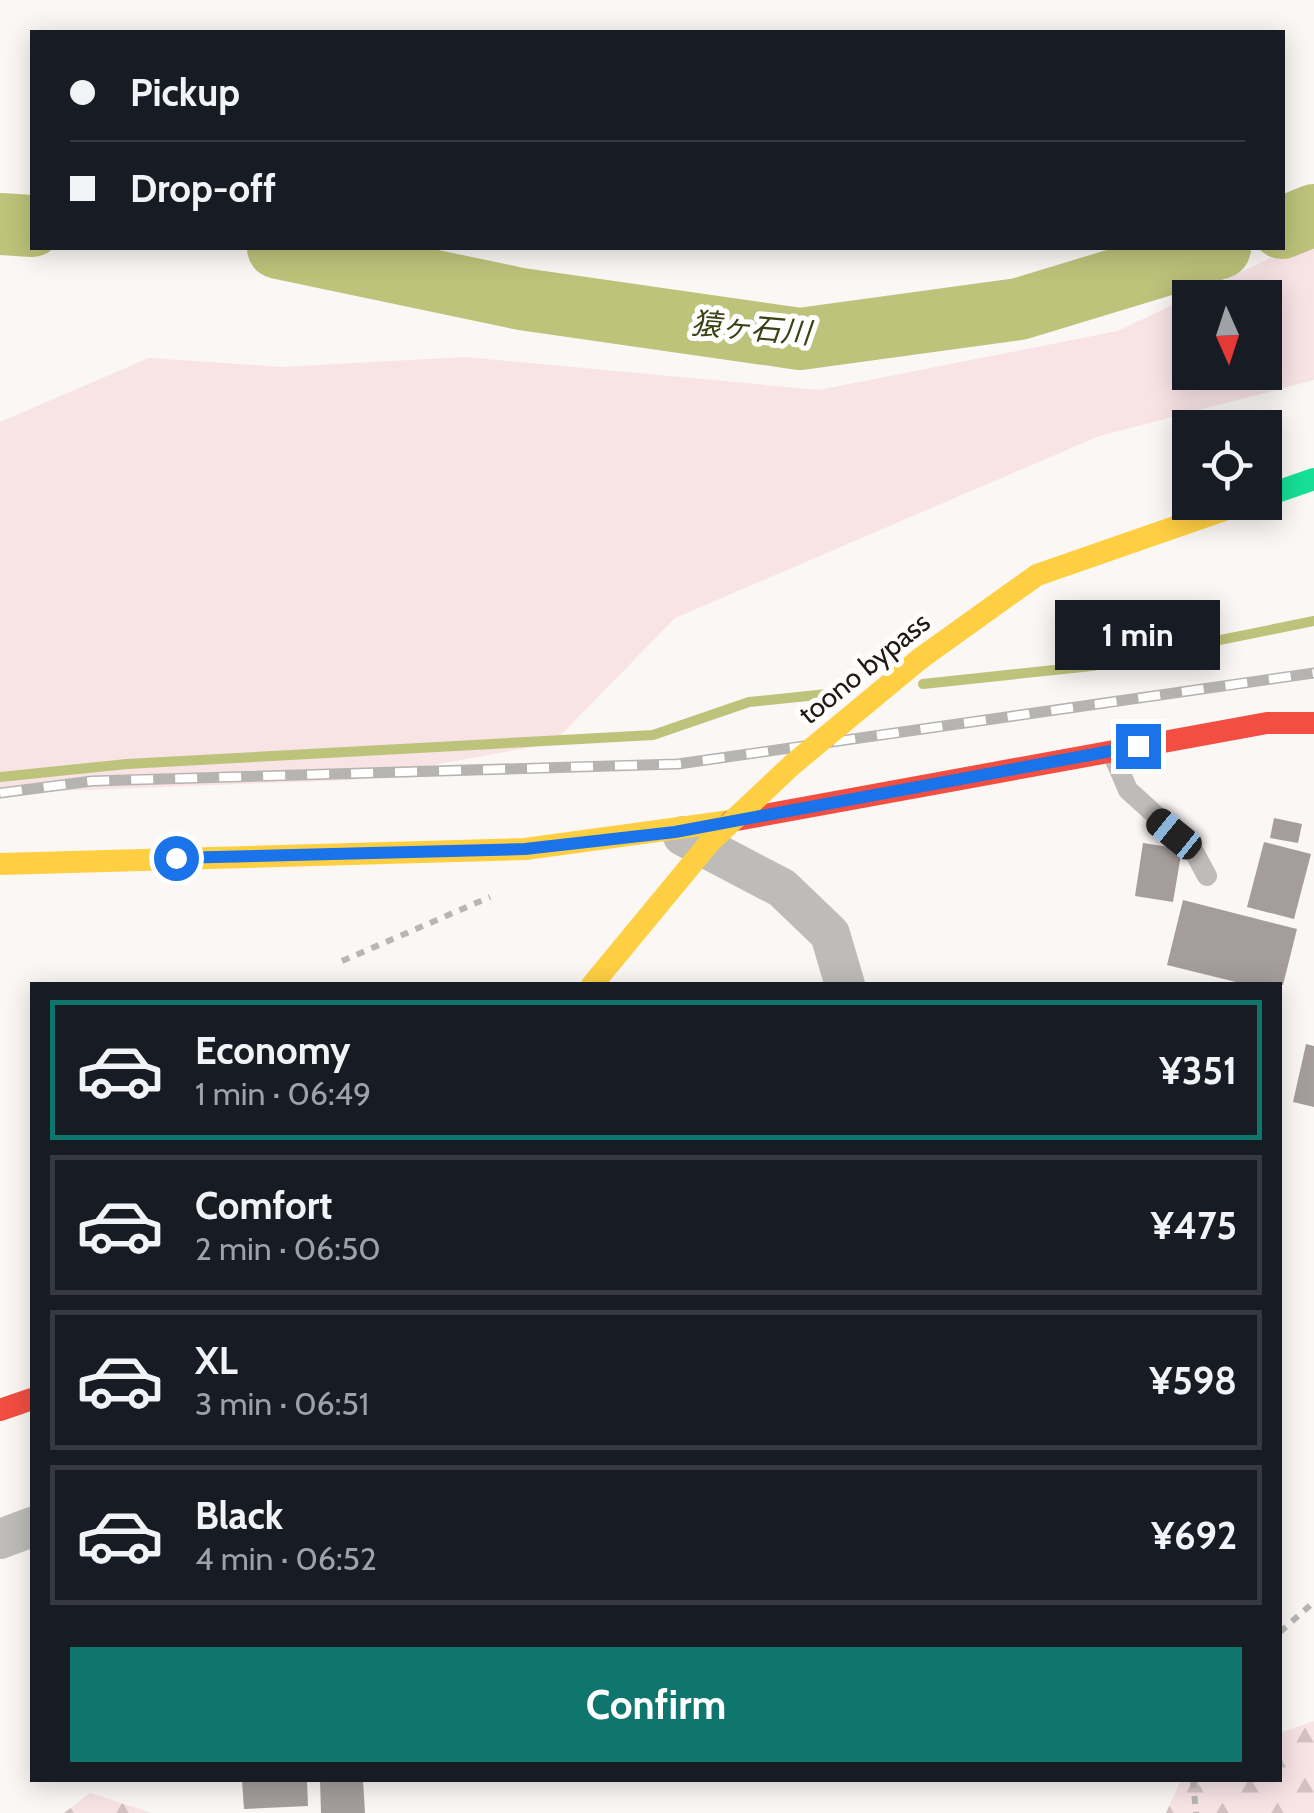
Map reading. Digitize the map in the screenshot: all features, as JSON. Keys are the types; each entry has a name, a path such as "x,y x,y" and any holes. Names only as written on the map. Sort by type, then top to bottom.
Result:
{"main road":[{"path":"1282,490 1314,479"},
{"name":"toono bypass","path":"594,982 710,842 793,764 921,658 1037,574 1194,520"},
{"path":"0,864 525,849 675,832 1268,723 1314,723"},
{"path":"0,1410 30,1399"}],"street":[{"path":"675,832 782,888 830,934 844,982"},
{"path":"0,1539 30,1529"}],"lane":[{"path":"1111,751 1128,790 1192,848 1206,876"}],"path":[{"path":"342,960 502,892"},
{"path":"1282,1630 1314,1602"},
{"path":"1194,1782 1196,1813"}],"green space":[{"path":"1314,237 1314,380 1282,388 1282,280 1224,280"},
{"path":"1172,305 1172,390 1276,390 1199,410 1172,410 1172,417 1099,436 675,618 553,743 352,780 0,793 0,422 149,358 282,367 465,357 819,390 1118,331"},
{"path":"1314,1721 1314,1813 1166,1813 1180,1782 1282,1782 1282,1732"},
{"path":"90,1793 152,1813 64,1813"}],"building":[{"path":"1274,818 1302,824 1298,843 1270,838"},
{"path":"1264,842 1311,854 1294,919 1247,907"},
{"path":"1143,843 1182,849 1173,902 1135,896"},
{"path":"1183,900 1297,929 1283,985 1236,982 1167,965"},
{"path":"1306,1044 1314,1046 1314,1107 1293,1102"},
{"path":"242,1782 307,1782 308,1806 244,1809"},
{"path":"320,1782 363,1782 365,1813 321,1813"}],"waterway":[{"name":"猿ヶ石川","path":"1285,227 1314,215"},
{"name":"猿ヶ石川","path":"0,224 30,226"},
{"name":"猿ヶ石川","path":"288,250 521,299 800,339 1019,309 1213,250"},
{"path":"923,684 1092,666 1314,621"},
{"path":"0,777 127,764 653,735 749,702 846,692"}],"railway":[{"path":"0,793 92,781 678,764 1314,673"}],"traffic: fast":[{"path":"1282,490 1314,479"}],"traffic: slow":[{"path":"921,658 1037,575 1195,520"},
{"path":"594,982 710,842 793,764 921,658"},
{"path":"0,864 525,849 731,821"}],"traffic: jam":[{"path":"731,821 1267,723 1314,723"},
{"path":"0,1410 30,1400"}],"route":[{"path":"176,858 525,849 675,832 1138,746"}]}
